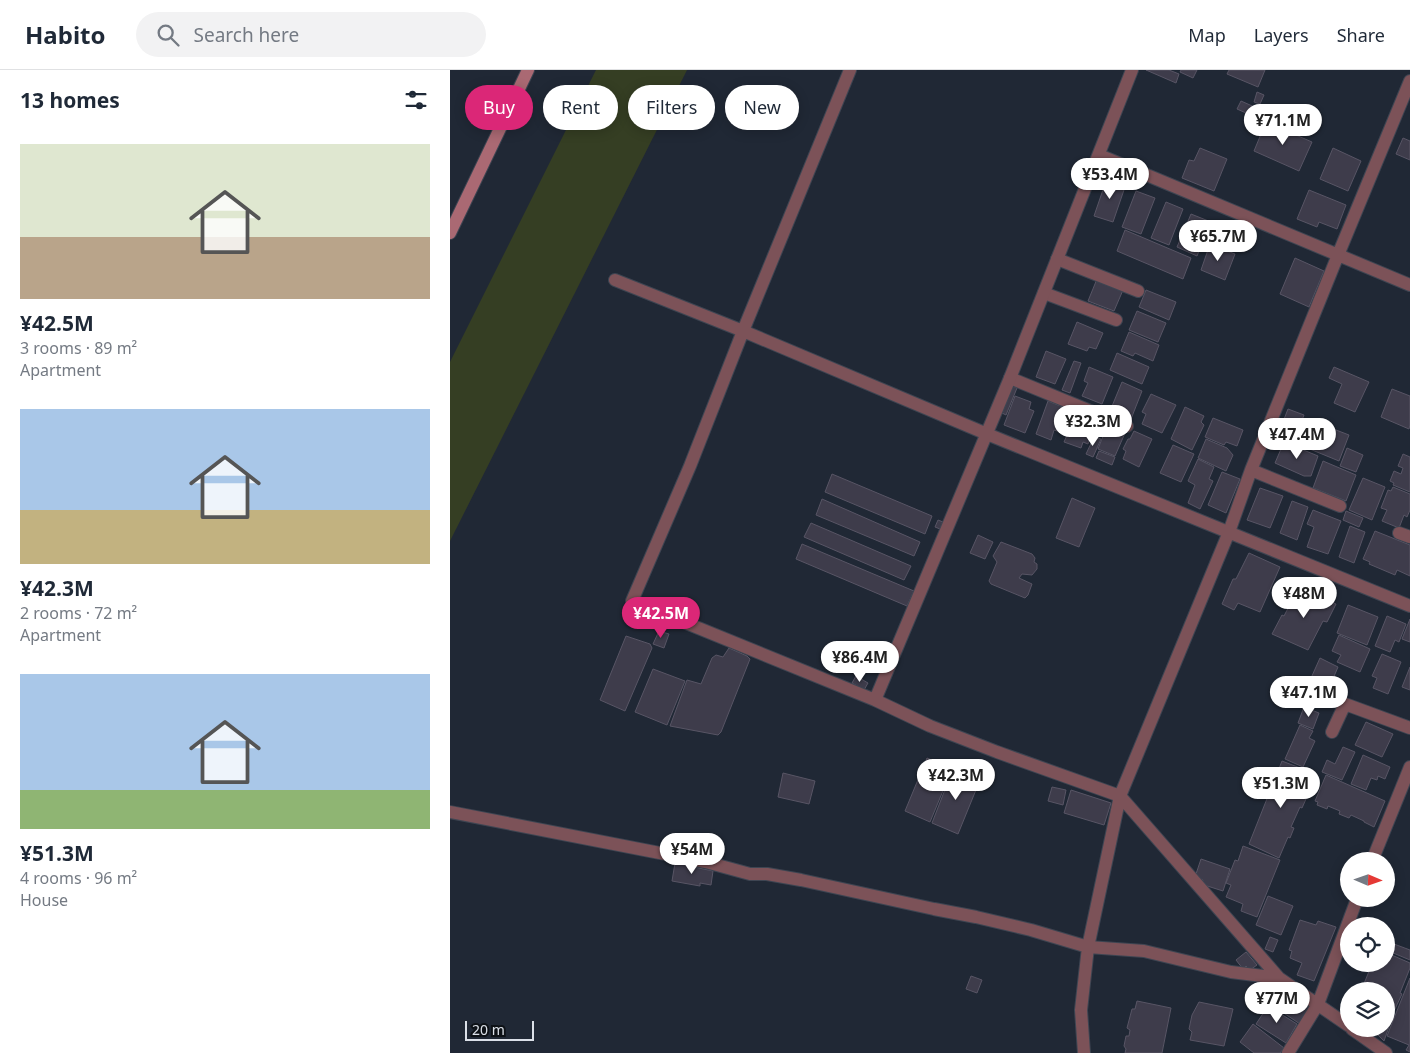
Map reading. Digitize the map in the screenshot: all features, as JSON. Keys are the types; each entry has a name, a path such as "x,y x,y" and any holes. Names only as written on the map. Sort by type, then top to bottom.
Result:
{"street":[{"path":"450,234 528,70"},
{"path":"850,70 690,466 632,601 874,700 930,726 1120,796 1279,978 1340,1020"},
{"path":"874,700 1010,378 1132,70"},
{"path":"1084,1053 1081,1010 1088,948 1120,796 1229,532 1251,470 1410,81"},
{"path":"1099,155 1410,285"},
{"path":"1057,259 1138,291"},
{"path":"615,280 1410,606"},
{"path":"1044,293 1116,320"},
{"path":"1010,378 1127,426"},
{"path":"1251,470 1340,506"},
{"path":"1332,732 1344,704 1410,728"},
{"path":"1376,852 1410,768"},
{"path":"450,812 689,858 750,874 767,874 801,880 985,919 1031,930 1088,948 1144,951 1231,972 1279,978"},
{"path":"1288,1053 1318,1004 1354,908"},
{"path":"1363,1037 1386,1053"}],"green space":[{"path":"596,70 687,70 679,85 628,85 628,130 657,130 450,541 450,362 566,130 618,130 618,85 588,85"}],"building":[{"path":"1146,70 1169,70 1179,74 1176,83"},
{"path":"1181,70 1197,70 1193,78 1180,72"},
{"path":"1229,70 1265,70 1258,87 1227,74"},
{"path":"1257,92 1264,95 1260,104 1254,102"},
{"path":"1241,101 1259,109 1255,117 1237,109"},
{"path":"1266,122 1312,142 1299,171 1254,151"},
{"path":"1403,138 1410,141 1410,160 1396,154"},
{"path":"1200,148 1227,159 1214,191 1182,178 1189,160 1194,161"},
{"path":"1333,148 1361,161 1348,191 1320,179"},
{"path":"1107,178 1126,184 1113,222 1094,216"},
{"path":"1309,190 1346,205 1337,229 1319,222 1317,227 1297,219"},
{"path":"1136,191 1155,198 1141,234 1122,227"},
{"path":"1166,202 1183,209 1169,245 1151,238"},
{"path":"1191,214 1211,222 1197,256 1177,247"},
{"path":"1125,230 1191,258 1183,279 1117,251"},
{"path":"1210,244 1235,254 1225,280 1201,270"},
{"path":"1295,258 1324,271 1309,307 1280,294"},
{"path":"1097,279 1123,290 1114,311 1088,301"},
{"path":"1146,290 1176,302 1169,320 1139,307"},
{"path":"1137,311 1166,323 1158,342 1129,330"},
{"path":"1077,322 1103,333 1096,349 1089,347 1087,351 1068,344"},
{"path":"1129,332 1159,345 1153,361 1135,353 1133,356 1121,351"},
{"path":"1046,351 1066,359 1055,384 1036,377"},
{"path":"1117,353 1149,367 1142,384 1110,370"},
{"path":"1074,361 1081,363 1070,393 1062,390"},
{"path":"1089,367 1113,377 1102,404 1082,396 1088,383 1084,381"},
{"path":"1334,367 1369,382 1355,412 1334,403 1342,384 1329,378"},
{"path":"1122,382 1142,391 1131,419 1110,411"},
{"path":"1013,386 1017,388 1006,415 1002,413"},
{"path":"1392,389 1410,396 1409,429 1381,417"},
{"path":"1151,394 1176,405 1162,433 1142,424 1146,414 1142,412"},
{"path":"1015,396 1031,402 1029,409 1034,411 1025,433 1004,425"},
{"path":"1048,401 1068,409 1060,432 1054,430 1051,440 1036,434"},
{"path":"1185,407 1204,416 1201,422 1204,425 1192,450 1171,439"},
{"path":"1288,409 1304,415 1297,433 1281,427"},
{"path":"1077,412 1097,420 1088,444 1083,442 1081,448 1064,442"},
{"path":"1213,418 1243,430 1237,446 1226,442 1224,445 1205,437"},
{"path":"1310,420 1349,435 1339,461 1300,445"},
{"path":"1107,426 1125,433 1115,456 1098,449"},
{"path":"1134,431 1152,439 1139,467 1123,459 1126,451 1123,449"},
{"path":"1094,437 1101,439 1093,457 1086,454"},
{"path":"1206,439 1227,448 1233,455 1226,471 1198,458"},
{"path":"1284,442 1318,456 1311,476 1304,476 1275,463"},
{"path":"1173,445 1194,454 1181,482 1160,473"},
{"path":"1347,448 1363,455 1356,472 1340,466"},
{"path":"1099,451 1115,457 1112,465 1096,458"},
{"path":"1403,454 1410,457 1410,492 1393,485 1394,483 1390,481 1394,471 1401,474 1403,468 1398,466"},
{"path":"1198,459 1214,467 1209,479 1213,481 1200,509 1188,503 1195,485 1188,481"},
{"path":"1323,461 1356,475 1346,501 1313,488"},
{"path":"1222,472 1240,479 1226,513 1208,505"},
{"path":"832,474 932,516 925,534 825,492"},
{"path":"1363,478 1385,487 1372,520 1349,510"},
{"path":"1393,487 1410,494 1410,510 1407,517 1404,515 1399,528 1382,521 1387,510 1381,508 1388,490 1391,491"},
{"path":"1260,488 1283,496 1270,528 1247,520"},
{"path":"1072,498 1095,508 1079,547 1056,538"},
{"path":"822,499 920,542 914,556 816,515"},
{"path":"1292,501 1308,507 1297,540 1280,533"},
{"path":"1313,510 1341,521 1328,554 1307,547 1314,527 1307,524"},
{"path":"1346,511 1363,518 1359,527 1343,520"},
{"path":"938,520 943,522 940,529 935,527"},
{"path":"811,523 911,566 904,580 804,537"},
{"path":"1350,526 1365,532 1354,563 1339,557"},
{"path":"1375,531 1410,545 1410,576 1397,570 1395,575 1369,564 1370,562 1363,559"},
{"path":"978,535 993,542 985,559 970,553"},
{"path":"1001,542 1032,554 1035,558 1034,562 1037,564 1037,569 1032,575 1022,574 1019,578 1032,584 1025,598 991,584 989,581 997,562 993,556"},
{"path":"802,544 914,591 907,606 796,559"},
{"path":"1249,553 1280,567 1260,612 1238,603 1234,610 1222,604 1233,579 1236,579"},
{"path":"1299,587 1336,604 1327,622 1323,621 1308,650 1272,634"},
{"path":"1348,605 1378,617 1367,645 1337,633"},
{"path":"1387,616 1406,624 1399,642 1395,640 1390,652 1375,646"},
{"path":"1410,619 1410,642 1402,639"},
{"path":"659,631 669,634 664,648 653,644"},
{"path":"1339,635 1370,649 1360,672 1337,662 1341,655 1332,651"},
{"path":"626,636 650,644 652,648 625,711 600,700"},
{"path":"729,648 750,659 721,732 718,735 670,726 687,680 701,684 712,658 716,655 723,657"},
{"path":"1382,654 1401,662 1388,694 1373,688 1377,678 1372,676"},
{"path":"1320,658 1338,667 1326,695 1307,687"},
{"path":"1410,667 1410,690 1402,687"},
{"path":"653,669 685,681 667,725 635,712"},
{"path":"856,676 868,683 864,690 852,683"},
{"path":"1304,707 1319,713 1313,729 1298,723"},
{"path":"1366,722 1393,734 1382,757 1355,745"},
{"path":"1300,725 1313,731 1309,738 1315,741 1303,767 1285,759"},
{"path":"1343,747 1355,752 1342,780 1322,772 1327,760 1335,764"},
{"path":"1363,755 1390,767 1385,779 1378,776 1377,780 1371,778 1366,790 1351,784"},
{"path":"927,758 952,769 930,822 905,811"},
{"path":"1282,761 1313,773 1303,797 1306,799 1302,808 1300,807 1291,827 1294,828 1290,838 1288,837 1279,858 1249,844"},
{"path":"953,769 980,780 958,834 932,823"},
{"path":"783,773 815,781 809,804 778,797"},
{"path":"1326,775 1385,801 1374,827 1351,815 1349,818 1339,814 1340,811 1328,806 1327,809 1317,805 1318,802 1315,801"},
{"path":"1052,787 1066,790 1063,805 1048,801"},
{"path":"1071,790 1111,803 1104,825 1064,813"},
{"path":"1243,846 1280,860 1257,917 1241,911 1243,904 1226,897 1231,885 1226,883 1235,860 1238,861"},
{"path":"1201,859 1230,869 1223,891 1201,884 1203,880 1195,877"},
{"path":"675,863 713,871 711,885 700,883 700,886 672,881"},
{"path":"1268,896 1293,906 1281,935 1256,925"},
{"path":"1300,920 1316,925 1318,921 1336,927 1314,981 1297,975 1302,963 1290,958 1292,951 1289,950"},
{"path":"1270,937 1278,940 1273,952 1265,949"},
{"path":"1395,944 1410,950 1410,960 1395,954"},
{"path":"1246,952 1257,965 1250,970 1246,966 1243,969 1236,960"},
{"path":"1395,956 1410,963 1410,968 1400,993 1402,994 1395,1009 1395,982 1365,982 1369,972 1395,972"},
{"path":"971,976 982,980 977,993 966,989"},
{"path":"1410,978 1410,1052 1406,1050 1409,1045 1389,1037 1395,1037 1395,1016"},
{"path":"1280,989 1311,1008 1300,1024 1269,1003"},
{"path":"1137,1001 1171,1008 1162,1053 1125,1053 1126,1036 1129,1036 1130,1030 1127,1028 1132,1009 1135,1009"},
{"path":"1199,1002 1233,1009 1224,1046 1190,1040 1192,1032 1189,1029 1192,1015"},
{"path":"1268,1006 1297,1024 1286,1043 1256,1024"},
{"path":"1253,1024 1284,1048 1280,1053 1254,1053 1240,1042"}]}
